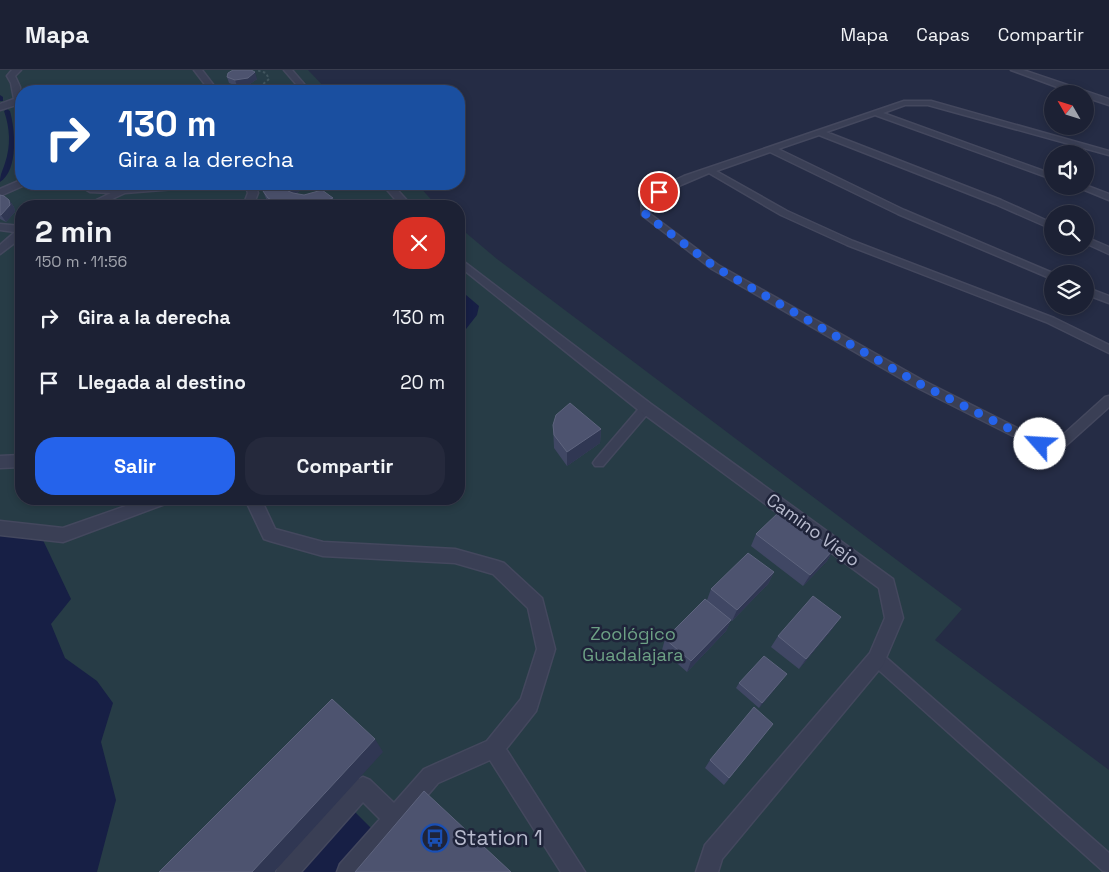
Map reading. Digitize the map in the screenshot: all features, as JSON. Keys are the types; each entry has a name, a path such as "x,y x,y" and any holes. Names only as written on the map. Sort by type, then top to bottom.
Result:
{"street":[{"path":"17,70 11,76 17,85"},
{"path":"198,70 209,85"},
{"path":"288,70 301,85"},
{"path":"1015,70 1109,102"},
{"path":"0,107 15,105"},
{"path":"0,193 15,186"},
{"path":"103,200 126,190"},
{"path":"392,190 402,200"},
{"path":"0,227 15,229"},
{"path":"0,251 15,236"},
{"name":"Camino Viejo","path":"465,266 646,408 887,584 894,618 876,659 713,853 707,872"},
{"path":"0,462 15,461"},
{"path":"0,528 63,535 146,505"},
{"path":"256,505 270,534 323,549 455,556 498,568 536,604 546,649 529,704 494,748 431,776 348,872"},
{"path":"494,748 574,872"},
{"path":"287,872 363,787 394,818"}],"lane":[{"path":"1109,153 928,103 904,103 687,178 644,198 646,215 715,267 918,383 1040,444 1057,447 1109,400"},
{"path":"876,113 1044,174"},
{"path":"818,132 998,202 1044,222"},
{"path":"771,148 901,212 1044,273"},
{"path":"709,170 784,213 850,243 1050,320 1109,349"},
{"path":"1094,192 1109,197"},
{"path":"1094,244 1109,251"},
{"path":"1094,294 1109,300"},
{"path":"599,463 646,408"},
{"path":"876,659 1109,865"}],"path":[{"path":"256,70 266,73 269,79 262,85"}],"green space":[{"name":"Zoológico Guadalajara","path":"0,70 308,70 322,85 15,85 15,190 422,190 432,200 15,200 15,505 465,505 465,232 497,259 962,609 935,640 1109,770 1109,872 0,872"}],"water":[{"path":"465,294 479,306 477,315 465,330"},
{"path":"0,535 42,538 71,599 51,624 65,658 97,681 113,703 101,742 116,800 97,872 0,872"},
{"path":"354,811 373,830 336,872 299,872"}],"building":[{"path":"233,70 251,70 255,72 248,78 235,80 227,77 228,73"},
{"path":"288,190 304,195 322,190 333,198 328,200 272,200 263,191"},
{"path":"0,195 9,200 10,205 1,215 0,215"},
{"path":"570,403 601,429 567,452 554,435 553,425 556,415"},
{"path":"780,511 834,549 810,575 756,534"},
{"path":"748,553 774,572 737,610 711,589"},
{"path":"813,596 841,617 806,659 778,636"},
{"path":"705,599 731,620 691,661 665,639"},
{"path":"764,656 787,674 762,703 739,683"},
{"path":"332,699 375,739 252,872 159,872"},
{"path":"754,707 773,724 729,778 710,760"},
{"name":"Station 1","path":"424,791 511,872 355,872"}],"waterway":[{"path":"0,180 8,165 11,147 12,137 7,111"}],"place":[{"name":"Station 1","path":"435,838"}],"route":[{"path":"659,192 644,198 646,215 715,267 918,383 1040,444"}]}
